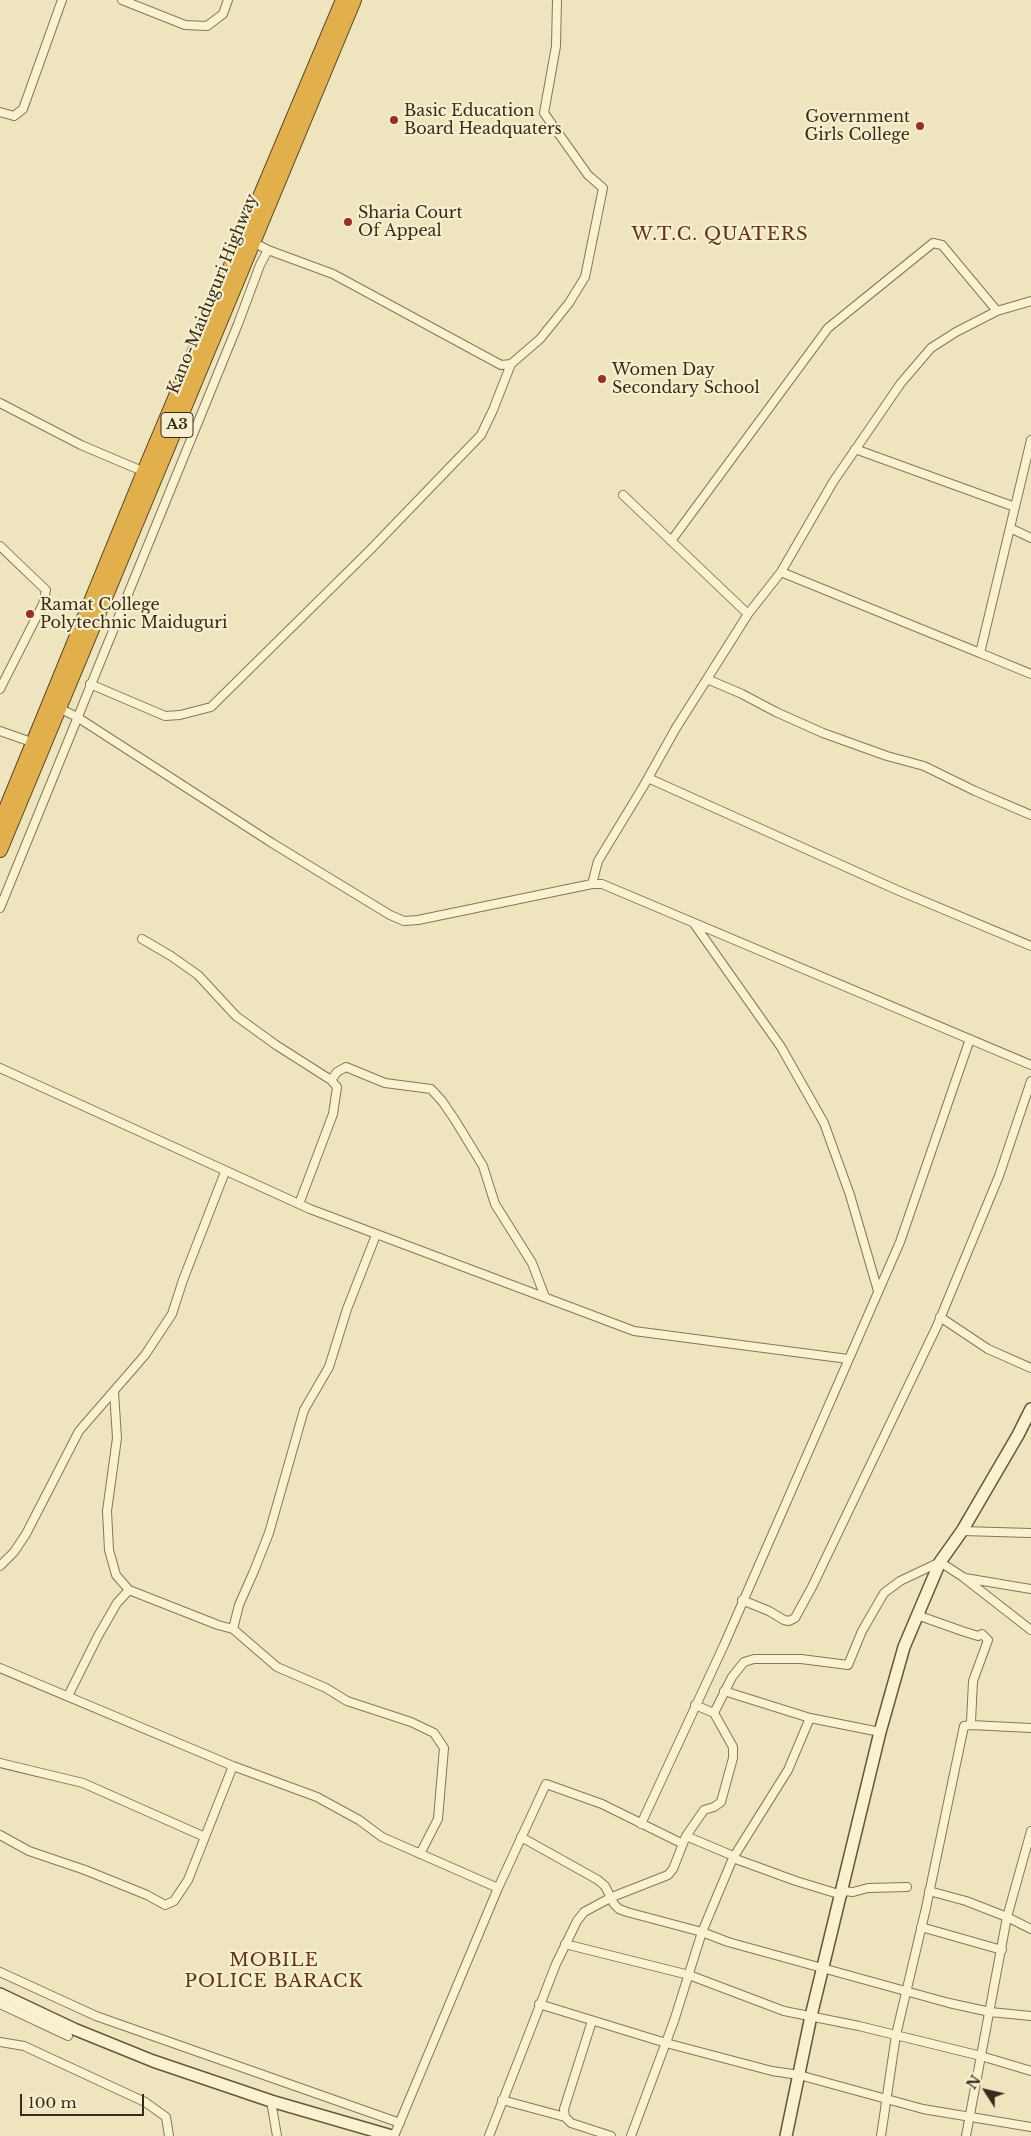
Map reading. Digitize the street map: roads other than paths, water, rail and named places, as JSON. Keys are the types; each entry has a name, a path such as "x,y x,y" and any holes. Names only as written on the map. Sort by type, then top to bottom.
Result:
{"highway":[{"name":"A3","path":"331,31 336,0"},
{"name":"Kano-Maiduguri Highway","path":"0,850 60,708 150,474 343,0"},
{"name":"Kano-Maiduguri Highway","path":"0,824 150,474 253,242 354,0"}],"street":[{"path":"0,112 14,116 24,108 62,0"},
{"path":"122,0 185,25 207,26 223,14 228,0"},
{"path":"90,684 165,716 180,716 211,707 378,542 481,435 494,410 511,364 540,339 569,303 585,276 603,188 588,175 544,113 556,46 557,0"},
{"path":"253,242 268,250 333,274 501,365 511,364"},
{"path":"671,541 828,328 933,244 942,245 997,311"},
{"path":"0,908 238,324 260,265 268,250"},
{"path":"592,884 598,861 676,728 748,614 781,572 833,482 901,383 931,348 956,332 997,311 1031,301"},
{"path":"0,403 81,444 150,474"},
{"path":"980,653 1015,507 1028,468 1031,440"},
{"path":"855,449 1015,507"},
{"path":"623,495 748,614"},
{"path":"1010,528 1031,538"},
{"path":"0,546 46,590 43,604 0,689"},
{"path":"781,572 1031,674"},
{"path":"707,679 823,733 887,756 924,766 1031,815"},
{"path":"60,708 77,716 272,843 390,915 404,921 418,920 592,884 602,884 1031,1065"},
{"path":"0,731 34,743"},
{"path":"648,778 897,890 1031,946"},
{"path":"694,924 781,1047 824,1123 852,1204 878,1291"},
{"path":"142,939 198,975 236,1016 331,1080 337,1087 335,1105 299,1204"},
{"path":"641,1824 724,1645 742,1600 900,1242 970,1039"},
{"path":"331,1080 337,1072 346,1067 385,1083 431,1089 455,1120 483,1166 495,1204 532,1263 545,1297"},
{"path":"0,1068 87,1106 225,1172 299,1204 376,1235 634,1331 848,1359"},
{"path":"742,1600 769,1611 784,1620 789,1621 795,1618 812,1587 940,1318 999,1176 1031,1081"},
{"path":"0,1566 14,1552 26,1534 79,1431 144,1355 172,1314 183,1280 225,1172"},
{"path":"233,1629 239,1605 268,1533 304,1410 329,1366 347,1309 376,1235"},
{"path":"940,1318 988,1349 1031,1368"},
{"path":"114,1392 117,1438 107,1512 109,1550 116,1575 129,1590 218,1625 233,1629 277,1667 326,1688 347,1701 411,1722 434,1733 444,1748 438,1819 420,1854"},
{"path":"786,2136 811,2016 880,1732 904,1647 940,1562 962,1530 1031,1410"},
{"path":"962,1530 1031,1533"},
{"path":"940,1562 963,1577 1031,1630"},
{"path":"714,1713 724,1691 744,1662 754,1659 801,1659 848,1664 866,1624 884,1594 900,1581 940,1562"},
{"path":"963,1577 1031,1589"},
{"path":"68,1696 98,1636 117,1604 129,1590"},
{"path":"917,1615 978,1636 982,1634 988,1640 973,1681 971,1725"},
{"path":"0,1668 233,1766 317,1796 359,1820 382,1837 498,1888"},
{"path":"724,1691 810,1718 880,1732"},
{"path":"489,2136 539,2004 565,1944 584,1912 612,1896 668,1875 673,1868 686,1836 704,1810 714,1807 721,1802 733,1758 733,1747 714,1713 695,1706"},
{"path":"631,2136 666,2043 702,1932 733,1858 788,1770 810,1718"},
{"path":"881,2136 885,2098 896,2035 964,1726 1031,1728"},
{"path":"0,1762 83,1783 205,1837"},
{"path":"0,1835 29,1851 85,1870 147,1895 166,1905 174,1901 188,1880 233,1766"},
{"path":"0,1994 74,2029 153,2061 271,2101 393,2136 498,1888 546,1784 602,1804 683,1844"},
{"path":"966,2136 1007,1917 1028,1857 1031,1830"},
{"path":"686,1836 731,1855 733,1858 796,1881 842,1893 868,1888 907,1887"},
{"path":"521,1837 598,1880 606,1886 614,1904 619,1909 702,1932 728,1942 949,2003 990,2012 1031,2016"},
{"path":"929,1891 966,1901 1007,1917 1031,1930"},
{"path":"921,1927 1002,1950"},
{"path":"565,1944 689,1975 784,2011 896,2035 981,2056 1031,2072"},
{"path":"0,1972 96,2016 400,2123"},
{"path":"0,2004 68,2036"},
{"path":"539,2004 666,2043 772,2071 799,2075 923,2109 1031,2128"},
{"path":"565,2117 564,2109 592,2021"},
{"path":"0,2042 24,2046 144,2102 166,2117 169,2136"},
{"path":"502,2100 565,2117 571,2123 611,2136"},
{"path":"271,2101 277,2136"}],"place":[{"name":"Basic Education Board Headquaters","path":"394,120"},
{"name":"Government Girls College","path":"920,126"},
{"name":"Sharia Court Of Appeal","path":"348,222"},
{"name":"Women Day Secondary School","path":"602,379"},
{"name":"Ramat College Polytechnic Maiduguri","path":"30,614"}],"district":[{"name":"W.T.C. QUATERS","path":"720,235"},
{"name":"MOBILE POLICE BARACK","path":"274,1971"}]}
